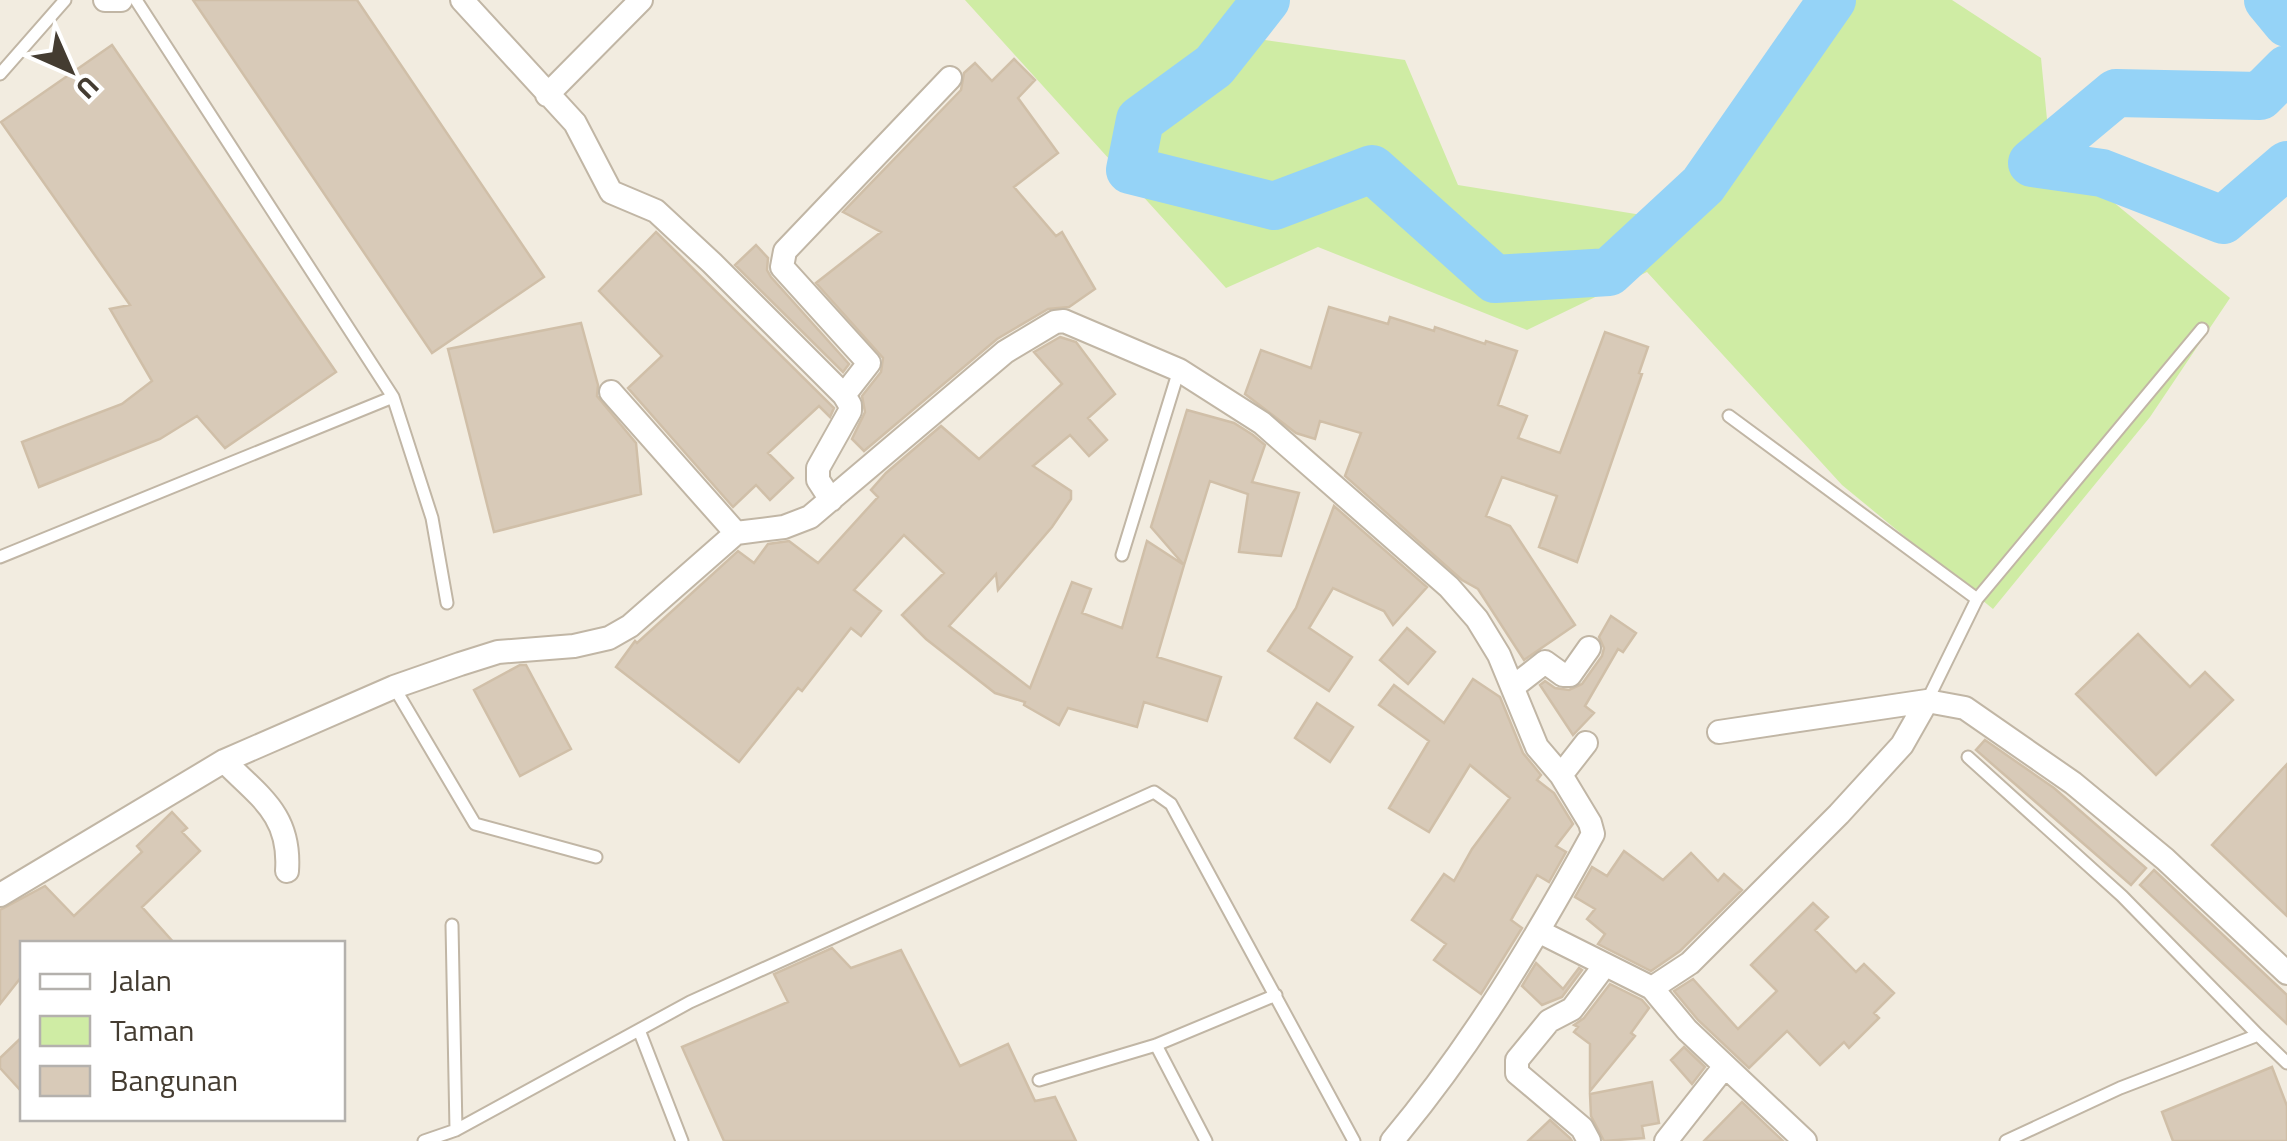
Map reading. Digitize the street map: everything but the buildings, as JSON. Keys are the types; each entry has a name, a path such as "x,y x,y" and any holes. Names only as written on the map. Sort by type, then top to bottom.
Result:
{"street":[{"path":"106,0 121,0"},
{"path":"462,0 575,123 611,192 656,211 844,394 850,411 818,468 818,480 831,500"},
{"path":"547,95 641,0"},
{"path":"844,394 869,364 782,267 781,261 785,251 950,78"},
{"path":"0,895 224,760 394,687 498,652 574,646 609,638 638,619 736,533 798,524 1006,352 1054,322 1064,321 1179,370 1262,423 1449,587 1477,619 1513,687 1537,746 1561,775 1590,823 1593,834 1540,932 1438,1087 1392,1141"},
{"path":"611,392 736,533"},
{"path":"1513,687 1545,662 1570,675 1589,648"},
{"path":"1718,732 1927,701 1965,708 2073,783 2165,858 2287,973"},
{"path":"1652,988 1690,963 1839,814 1902,745 1927,701"},
{"path":"1561,775 1586,743"},
{"path":"224,760 280,822 288,839 287,871"},
{"path":"1540,932 1652,988 1687,1030 1805,1141"},
{"path":"1590,1141 1582,1128 1517,1073 1517,1060 1549,1021 1572,1009 1605,965"},
{"path":"1668,1140 1725,1066"}],"lane":[{"path":"0,74 65,0"},
{"path":"136,0 393,396 432,518 447,604"},
{"path":"1927,701 1977,599 2202,329"},
{"path":"1122,555 1179,370"},
{"path":"0,557 393,396"},
{"path":"1729,416 1977,599"},
{"path":"394,687 475,824 596,856"},
{"path":"1968,757 2122,896 2287,1063"},
{"path":"424,1141 456,1130 690,1002 1154,792 1171,804 1354,1141"},
{"path":"452,925 456,1130"},
{"path":"1039,1080 1156,1046 1276,994"},
{"path":"640,1030 682,1141"},
{"path":"2006,1141 2120,1088 2258,1035"},
{"path":"1156,1046 1206,1141"}],"green space":[{"path":"965,0 1269,0 1258,39 1405,60 1458,185 1660,218 1814,0 1952,0 2041,58 2050,150 2230,298 2150,417 1993,609 1842,485 1647,272 1527,330 1318,247 1226,288"}],"waterway":[{"path":"1266,0 1214,66 1140,120 1130,170 1274,206 1372,169 1495,279 1609,272 1703,185 1832,0"},
{"path":"2268,0 2287,23"},
{"path":"2287,69 2260,96 2116,93 2032,163 2102,173 2223,220 2287,165"}]}
